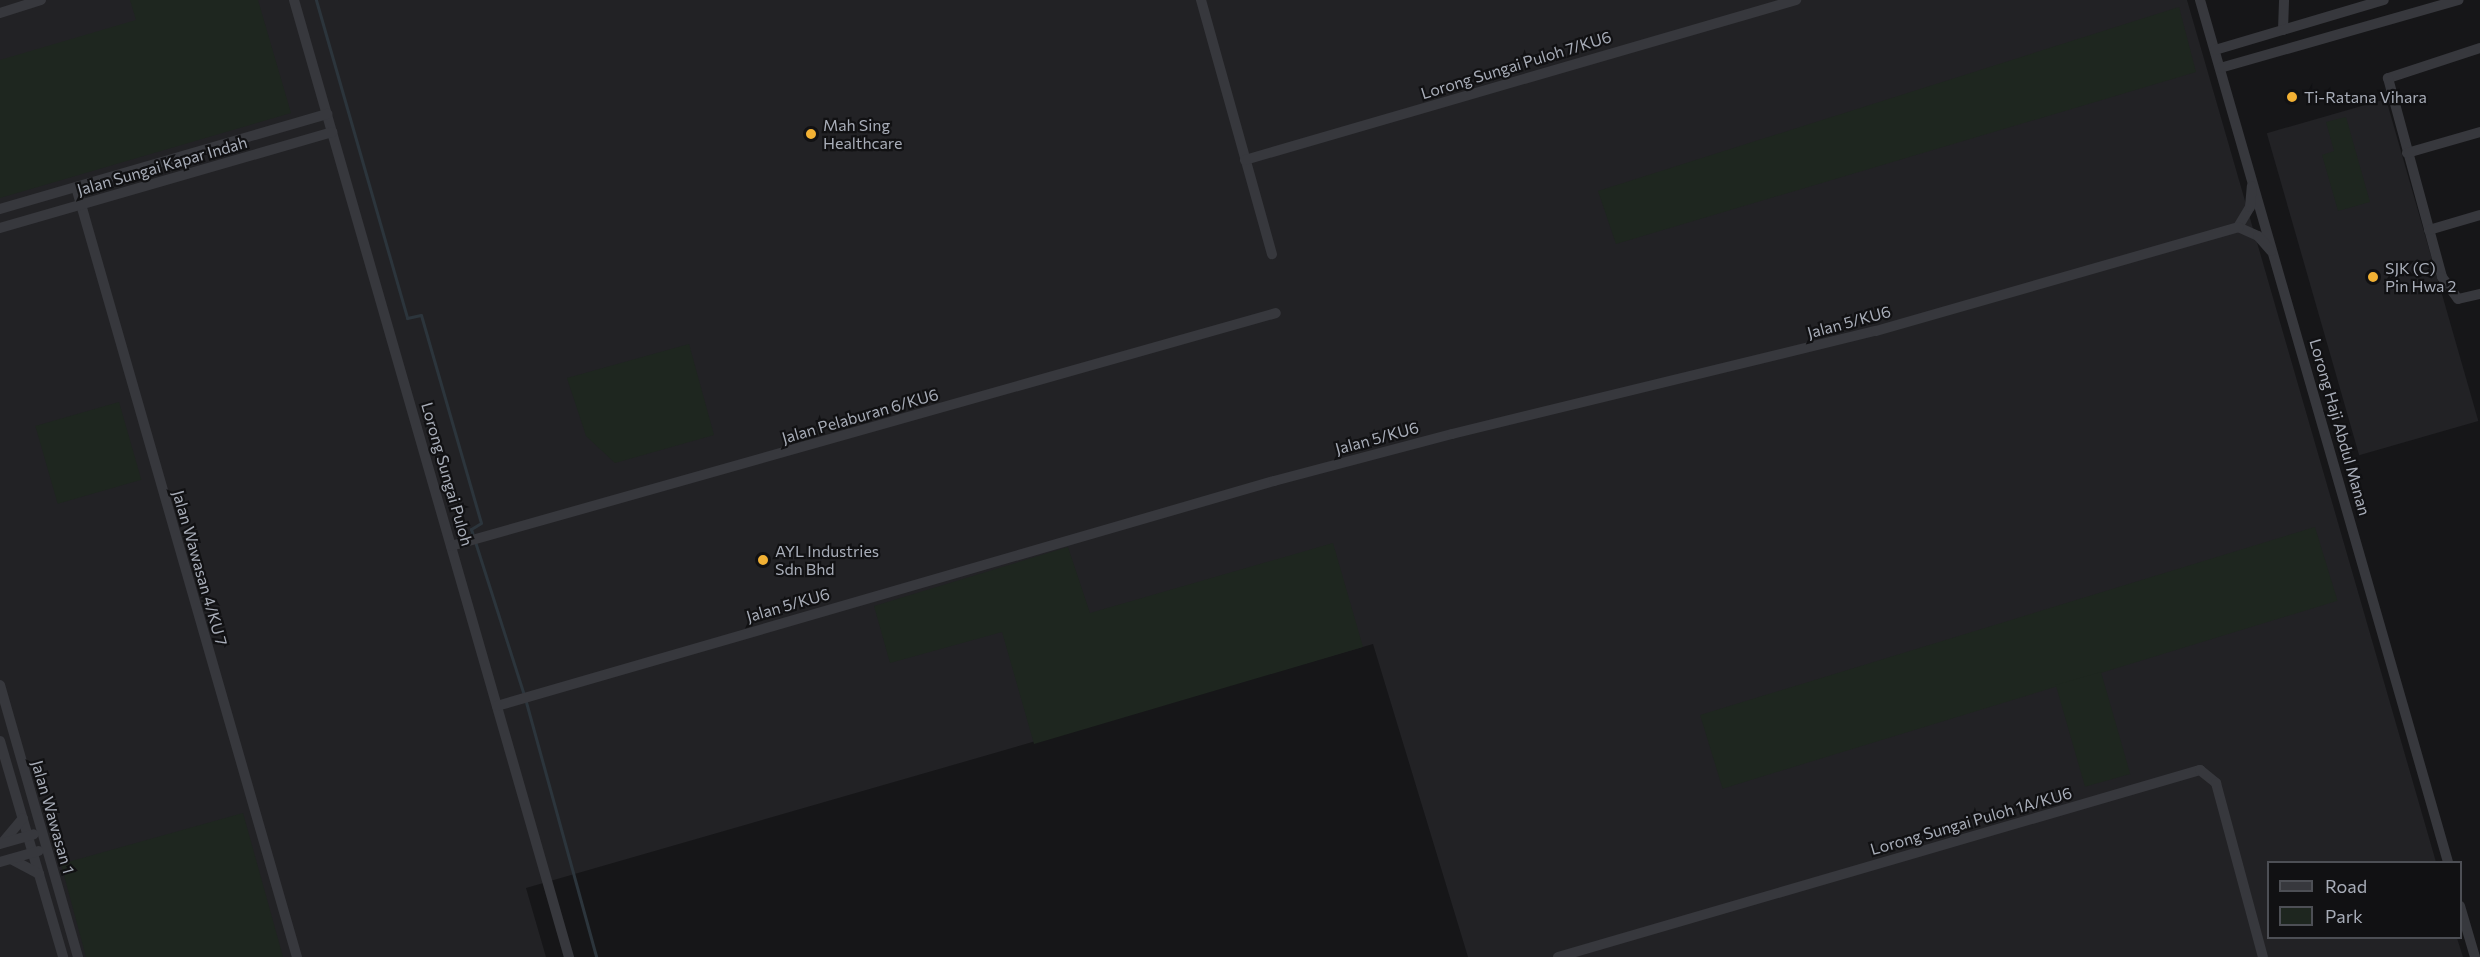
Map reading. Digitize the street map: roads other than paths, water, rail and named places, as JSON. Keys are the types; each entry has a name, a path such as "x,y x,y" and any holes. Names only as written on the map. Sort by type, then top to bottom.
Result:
{"street":[{"path":"0,13 41,0"},
{"name":"Lorong Sungai Puloh","path":"294,0 451,546 500,704 569,957"},
{"path":"1201,0 1272,254"},
{"name":"Lorong Sungai Puloh 7/KU6","path":"1245,160 1796,0"},
{"name":"Lorong Haji Abdul Manan","path":"2200,0 2448,861"},
{"path":"2215,50 2384,0"},
{"path":"2220,68 2459,0"},
{"path":"2283,30 2285,5"},
{"path":"2285,5 2305,24"},
{"path":"2480,48 2388,78 2442,277 2458,299 2480,294"},
{"name":"Jalan Sungai Kapar Indah","path":"0,209 327,114"},
{"name":"Jalan Sungai Kapar Indah","path":"0,228 332,132"},
{"path":"2407,153 2480,132"},
{"path":"2252,177 2250,207 2238,227 2258,236 2274,255"},
{"name":"Jalan Wawasan 4/KU 7","path":"76,187 297,957"},
{"path":"2429,230 2480,214"},
{"name":"Jalan 5/KU6","path":"500,704 527,694 1274,481 1452,434 1876,332 2238,227"},
{"name":"Jalan Pelaburan 6/KU6","path":"451,546 486,538 1276,313"},
{"name":"Jalan Wawasan 1","path":"0,685 78,957"},
{"name":"Jalan Wawasan 1","path":"0,741 63,957"},
{"name":"Lorong Sungai Puloh 1A/KU6","path":"1558,957 2200,770 2216,783 2263,957"},
{"path":"0,844 23,818"},
{"path":"0,844 42,832"},
{"path":"5,861 47,849"},
{"path":"5,861 39,874"},
{"path":"2462,912 2476,954"}],"waterway":[{"path":"316,0 407,318 421,315 481,523 471,529 524,695"},
{"path":"526,702 596,957"}],"place":[{"name":"Ti-Ratana Vihara","path":"2292,97"},
{"name":"Mah Sing Healthcare","path":"811,134"},
{"name":"SJK (C) Pin Hwa 2","path":"2373,277"},
{"name":"AYL Industries Sdn Bhd","path":"763,560"}]}
